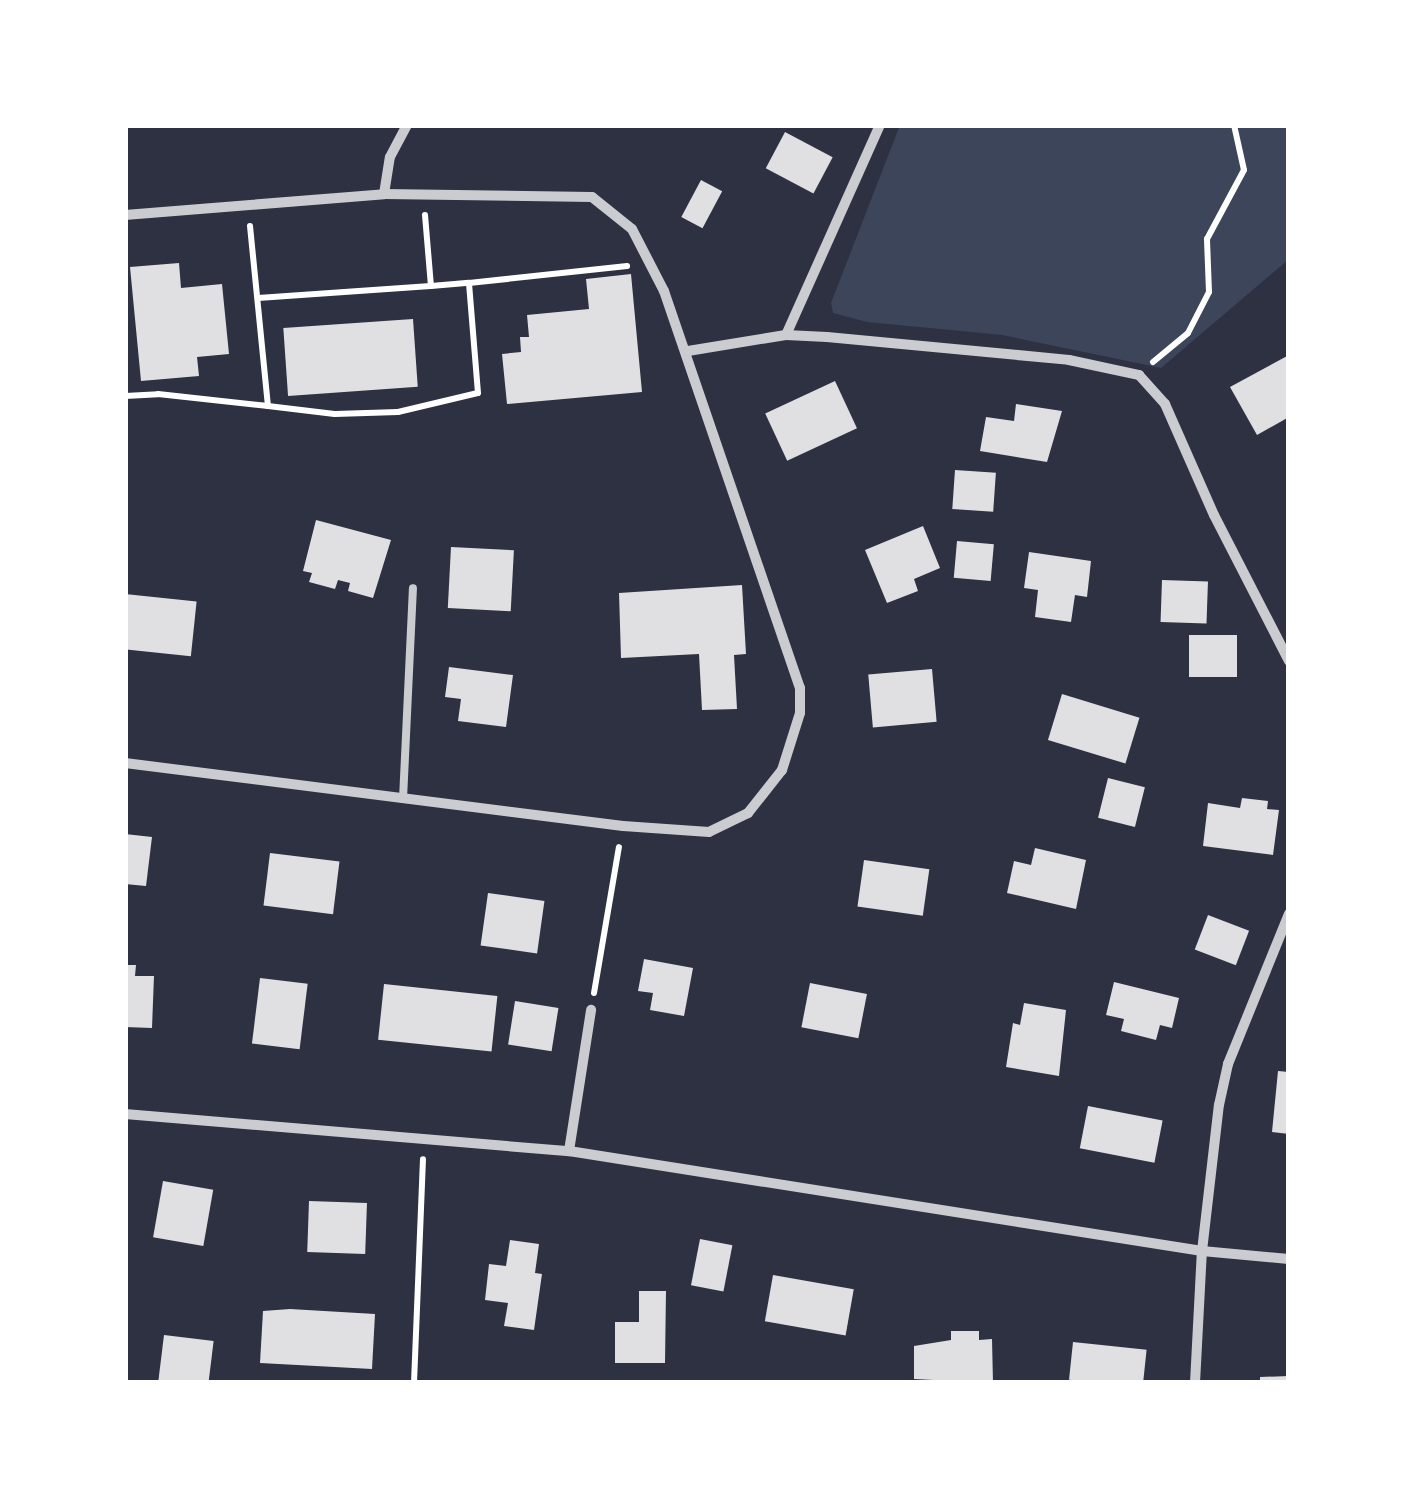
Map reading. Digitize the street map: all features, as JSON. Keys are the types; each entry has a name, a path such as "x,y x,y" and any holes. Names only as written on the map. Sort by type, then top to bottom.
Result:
{"street":[{"path":"384,194 390,157 407,125"},
{"path":"786,335 880,125"},
{"path":"125,216 384,194 592,197 632,230 688,351 800,688 797,728 782,770 748,813 709,832 622,826 125,764"},
{"path":"688,351 786,335 1069,360 1139,374 1165,404 1214,515 1289,661"},
{"path":"1195,1383 1209,1170 1228,1064 1289,914"},
{"path":"569,1151 591,1010"},
{"path":"125,1114 569,1151 1202,1251 1289,1260"}],"lane":[{"path":"403,799 413,588"}],"path":[{"path":"1139,374 1188,333 1209,292 1207,239 1244,170 1234,125"},
{"path":"423,194 431,286"},
{"path":"248,205 268,406"},
{"path":"258,298 469,283 650,264"},
{"path":"125,396 158,394 335,414 398,412 478,393 469,283"},
{"path":"591,1010 622,826"},
{"path":"414,1383 422,1174"}],"shaded area":[{"path":"900,125 1289,125 1289,259 1161,368 1002,335 867,322 833,313 831,303"}],"building":[{"path":"785,132 833,157 813,194 766,168"},
{"path":"701,180 722,191 702,228 681,217"},
{"path":"179,263 181,288 222,284 229,354 197,357 199,376 141,381 130,267"},
{"path":"631,274 642,392 507,404 502,354 521,352 520,337 529,337 527,315 589,309 586,279"},
{"path":"413,319 418,387 288,396 283,328"},
{"path":"1289,355 1289,417 1257,435 1230,387"},
{"path":"835,381 857,428 787,461 765,414"},
{"path":"1016,404 1062,411 1047,462 980,451 986,417 1014,421"},
{"path":"955,470 996,473 993,512 952,509"},
{"path":"316,520 391,540 373,598 348,591 350,583 338,580 335,589 309,582 312,573 303,571"},
{"path":"923,526 940,568 914,579 918,591 887,603 865,550"},
{"path":"957,541 994,544 991,581 954,578"},
{"path":"451,547 514,550 511,611 448,608"},
{"path":"1029,552 1091,561 1087,597 1075,595 1071,622 1035,617 1038,590 1024,588"},
{"path":"1162,580 1208,582 1207,624 1161,622"},
{"path":"742,585 746,654 734,655 737,709 702,710 699,654 621,658 619,593"},
{"path":"125,594 197,602 191,656 125,649"},
{"path":"1189,635 1237,635 1237,677 1189,677"},
{"path":"449,667 513,675 506,727 458,721 461,699 445,697"},
{"path":"932,669 937,722 873,727 868,675"},
{"path":"1062,694 1139,718 1125,764 1048,740"},
{"path":"1108,778 1145,787 1135,827 1098,818"},
{"path":"1242,798 1268,801 1267,809 1279,810 1273,855 1203,846 1208,803 1240,808"},
{"path":"125,834 152,837 146,886 125,884"},
{"path":"1035,848 1086,860 1076,909 1007,893 1014,861 1031,865"},
{"path":"270,853 339,862 333,914 264,906"},
{"path":"864,860 929,869 923,916 857,907"},
{"path":"488,893 544,901 537,953 481,945"},
{"path":"1208,915 1249,931 1236,965 1195,950"},
{"path":"644,959 693,968 684,1016 650,1010 653,993 638,991"},
{"path":"125,965 136,965 135,976 154,976 152,1028 125,1027"},
{"path":"260,978 308,984 300,1049 252,1044"},
{"path":"1114,982 1179,998 1172,1028 1160,1025 1156,1040 1121,1031 1124,1019 1106,1015"},
{"path":"810,983 867,994 858,1038 801,1027"},
{"path":"384,984 497,996 492,1052 378,1040"},
{"path":"515,1001 558,1008 552,1051 508,1044"},
{"path":"1024,1003 1066,1010 1059,1076 1006,1067 1013,1023 1020,1025"},
{"path":"1278,1071 1289,1072 1289,1134 1272,1132"},
{"path":"1088,1106 1163,1121 1154,1163 1080,1148"},
{"path":"163,1181 213,1190 203,1246 153,1237"},
{"path":"309,1201 367,1203 365,1254 307,1252"},
{"path":"700,1239 732,1245 723,1291 691,1285"},
{"path":"510,1240 539,1244 535,1273 542,1274 534,1330 504,1326 508,1303 485,1300 489,1264 506,1266"},
{"path":"773,1275 854,1289 846,1336 765,1321"},
{"path":"639,1291 666,1291 665,1363 615,1363 615,1322 639,1322"},
{"path":"263,1311 375,1314 372,1369 260,1363"},
{"path":"951,1331 979,1331 979,1340 992,1339 993,1383 914,1379 914,1346 951,1340"},
{"path":"164,1335 214,1341 208,1383 158,1383"},
{"path":"1073,1342 1147,1350 1143,1383 1069,1380"},
{"path":"1289,1376 1289,1383 1260,1383 1260,1377"}]}
